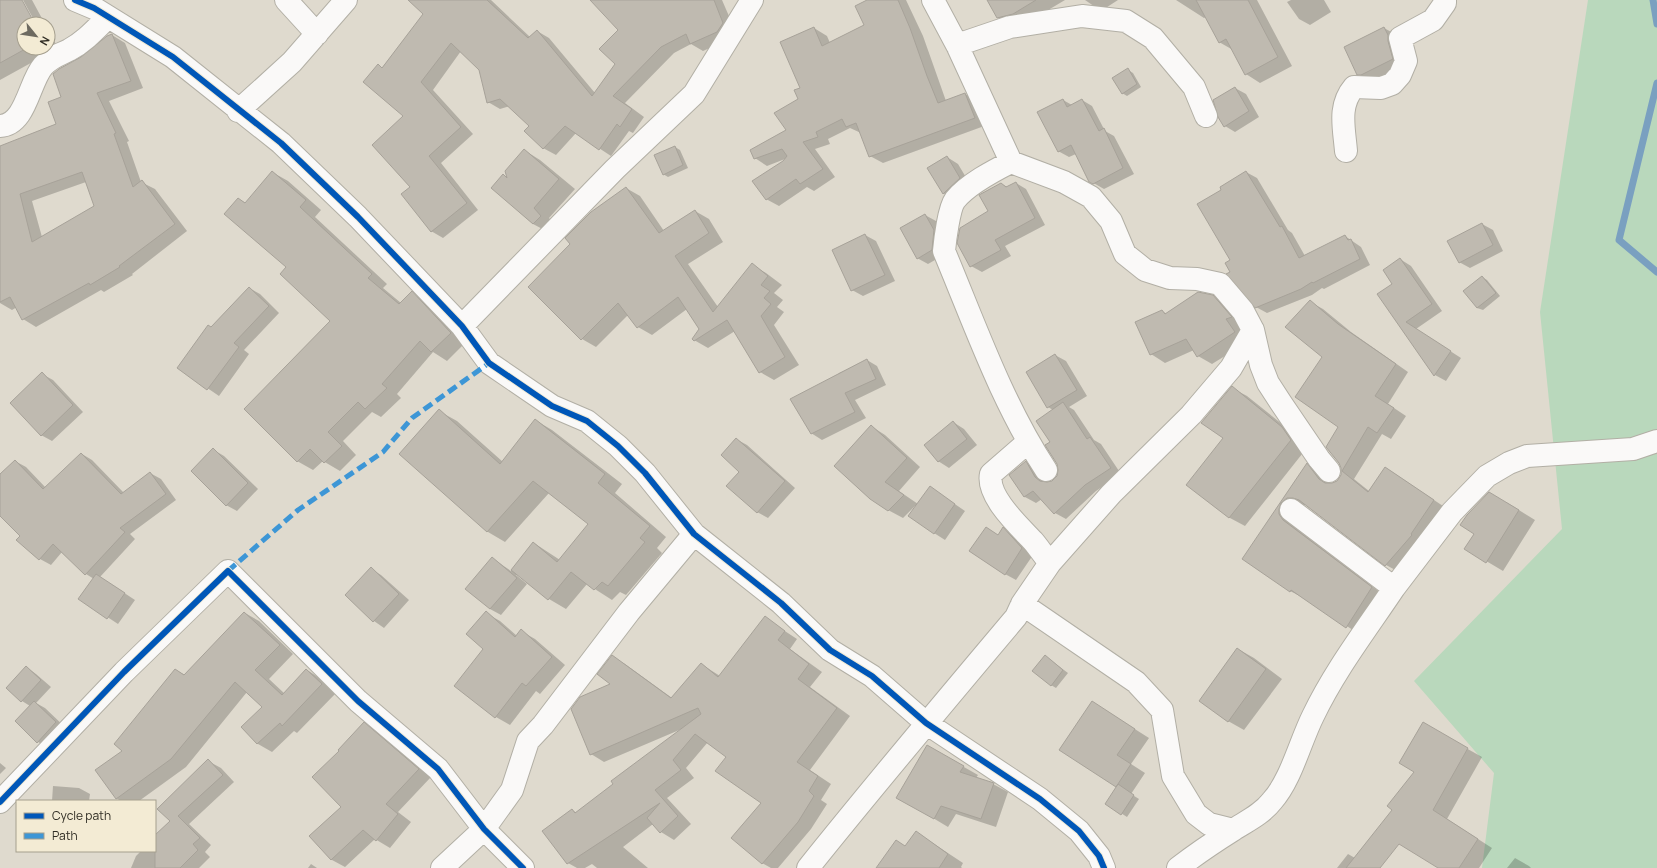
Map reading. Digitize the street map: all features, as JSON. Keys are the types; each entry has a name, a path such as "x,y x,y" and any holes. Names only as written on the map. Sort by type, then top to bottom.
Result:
{"street":[{"path":"286,0 317,34"},
{"path":"238,111 292,62 346,0"},
{"path":"933,0 957,45 1011,162 1064,182 1091,197 1111,221 1125,254 1145,270 1170,278 1197,278 1220,284 1243,311 1253,330 1261,365 1268,383 1319,459 1330,471"},
{"path":"1346,151 1343,112 1347,96 1354,87 1381,88 1392,84 1400,75 1406,61 1400,38 1433,20 1445,3 1445,0"},
{"path":"462,326 615,169 694,94 747,2"},
{"path":"0,126 5,126 18,117 42,66 53,56 69,50 88,37 94,7 173,57 238,111 281,143 358,217 462,326 489,363 552,406 587,421 618,446 645,473 694,534 781,603 830,650 872,676 926,723 1040,799 1079,831 1099,856 1104,868"},
{"path":"957,45 1010,27 1082,16 1126,21 1153,38 1194,87 1206,116"},
{"path":"1011,162 972,185 954,201 944,251 1006,399 1028,442 1046,470"},
{"path":"808,868 926,723 1016,617 1022,604 1050,563 1111,494 1191,415 1231,368 1253,330"},
{"path":"1178,868 1195,855 1258,815 1272,801 1282,787 1312,717 1346,657 1394,588 1452,512 1487,476 1509,463 1527,456 1633,449 1657,441"},
{"path":"1028,442 997,468 991,474 990,480 992,490 1012,519 1050,563"},
{"path":"1290,510 1394,588"},
{"path":"442,868 484,829 512,790 528,741 543,725 629,612 694,534"},
{"path":"0,802 124,672 228,571 358,700 438,769 484,829 523,868"},
{"path":"1022,604 1136,682 1162,710 1173,776 1196,814 1209,824 1233,830"}],"green space":[{"path":"1588,0 1657,0 1657,868 1482,868 1494,773 1414,681 1562,529 1540,312"}],"building":[{"path":"0,0 22,0 31,16 16,16 16,54 0,63"},
{"path":"408,0 487,0 528,38 537,30 592,96 615,64 599,49 618,30 590,0 714,0 723,23 717,32 690,44 686,34 661,47 613,96 632,109 620,127 617,124 599,150 565,126 543,149 524,131 529,126 500,99 487,103 479,70 451,43 421,82 461,127 429,156 467,203 431,232 401,194 410,187 372,145 403,116 363,82 378,64 382,68 423,14"},
{"path":"867,0 898,0 938,103 965,93 975,118 869,157 856,123 846,127 842,119 816,132 818,137 803,142 823,169 800,184 796,179 766,200 752,181 783,161 787,156 782,149 754,159 750,150 786,130 774,113 798,99 794,90 800,88 780,42 814,27 822,46 864,25 855,6"},
{"path":"987,0 1036,0 1013,14 997,18"},
{"path":"1196,0 1248,0 1278,57 1245,75 1226,39 1219,43"},
{"path":"1384,27 1388,35 1388,41 1393,59 1361,75 1357,75 1344,47"},
{"path":"112,34 131,81 97,93 116,133 114,134 133,187 142,180 175,224 119,266 120,267 90,285 89,283 22,320 10,297 0,302 0,146 56,124 48,102 61,97 53,74 81,57 107,36","holes":["82,172 94,206 32,242 20,194"]},
{"path":"1128,68 1137,84 1122,94 1112,78"},
{"path":"1235,87 1249,111 1224,127 1218,117 1213,100"},
{"path":"1063,99 1067,107 1082,99 1099,131 1104,128 1123,168 1093,184 1089,182 1071,145 1058,152 1037,112"},
{"path":"675,146 683,165 663,175 654,155"},
{"path":"524,149 559,179 534,208 541,216 533,224 491,188 503,174 507,178 505,171"},
{"path":"947,156 960,178 943,194 927,168"},
{"path":"272,171 306,200 300,207 372,274 368,278 399,304 412,291 451,333 431,352 420,341 382,384 387,388 365,409 358,402 328,432 342,446 324,463 310,449 297,462 244,409 330,321 280,274 286,267 224,214 238,198 245,203"},
{"path":"1246,171 1280,227 1282,226 1299,258 1345,235 1348,240 1351,239 1360,259 1313,283 1312,282 1301,289 1255,308 1226,274 1230,272 1225,263 1230,260 1197,204 1221,190 1220,187"},
{"path":"1016,182 1035,218 995,240 1001,250 970,267 957,243 960,228 988,211 979,195 1001,183 1006,187"},
{"path":"626,187 659,233 695,210 709,233 675,256 713,312 752,263 768,276 761,285 770,291 764,298 771,304 761,316 785,357 759,373 727,320 694,341 692,339 699,329 678,297 637,328 618,303 581,340 528,287 570,244 565,238 591,212"},
{"path":"925,214 934,230 932,250 917,259 900,228"},
{"path":"1482,223 1493,245 1459,263 1447,241"},
{"path":"865,234 885,275 851,291 832,250"},
{"path":"1400,258 1432,304 1406,322 1451,351 1434,376 1377,294 1392,284 1383,270"},
{"path":"1482,276 1496,293 1477,308 1463,291"},
{"path":"249,287 269,306 234,343 239,347 207,390 177,368 208,325 211,327"},
{"path":"1198,292 1213,295 1232,317 1226,319 1235,332 1197,357 1186,339 1150,355 1135,322 1162,310 1165,314"},
{"path":"1310,300 1338,324 1396,364 1375,396 1394,408 1377,433 1368,427 1342,471 1368,492 1385,467 1434,500 1411,534 1412,535 1385,566 1299,500 1287,498 1281,503 1279,514 1283,520 1372,587 1346,628 1291,590 1290,592 1242,559 1307,463 1319,479 1325,483 1337,481 1341,475 1339,463 1326,447 1338,427 1295,397 1322,357 1285,327"},
{"path":"1055,354 1077,390 1047,408 1026,372"},
{"path":"867,359 876,379 845,393 855,412 811,434 790,399"},
{"path":"42,372 73,405 41,436 10,403"},
{"path":"1232,386 1282,427 1291,440 1229,518 1186,485 1223,438 1201,423"},
{"path":"1063,402 1087,439 1090,437 1111,468 1085,485 1054,514 1033,491 1024,497 1009,475 1026,461 1035,477 1040,481 1052,481 1057,476 1057,464 1045,445 1050,442 1036,421"},
{"path":"439,409 500,464 535,419 605,474 598,483 650,526 640,538 645,542 608,586 602,582 594,590 571,572 548,600 511,570 533,542 557,562 588,524 533,481 487,532 399,454"},
{"path":"953,421 967,439 938,462 924,445"},
{"path":"871,425 907,458 885,482 904,495 888,511 870,499 834,466"},
{"path":"736,438 785,481 757,513 726,486 739,472 721,455"},
{"path":"213,448 248,483 226,506 191,471"},
{"path":"81,453 121,494 150,472 166,494 120,528 125,532 85,575 53,544 39,560 16,540 20,536 0,516 0,474 15,460 43,489"},
{"path":"930,486 955,504 934,534 908,516"},
{"path":"1489,492 1519,510 1486,563 1464,549 1474,534 1460,525 1467,515"},
{"path":"986,527 998,535 1003,527 1022,548 1005,575 969,551"},
{"path":"492,557 517,578 490,609 465,589"},
{"path":"371,567 399,594 373,622 345,595"},
{"path":"96,574 125,593 107,619 78,599"},
{"path":"486,611 515,637 521,629 552,657 526,686 522,683 495,718 454,686 483,649 466,634"},
{"path":"244,612 280,645 255,670 282,695 306,669 322,684 282,726 280,723 257,744 241,727 262,707 235,682 171,759 116,799 95,770 122,751 114,744 175,669 184,675"},
{"path":"765,616 785,631 778,640 809,664 798,679 837,708 797,762 818,776 809,791 814,796 798,822 762,864 731,838 761,803 715,771 726,757 695,734 673,760 681,770 655,790 678,816 660,833 647,818 660,803 567,864 542,831 572,809 575,813 613,784 611,781 701,714 698,708 590,755 571,709 580,697 610,684 597,674 612,655 671,698 701,663 718,677"},
{"path":"1237,648 1266,669 1228,722 1199,701"},
{"path":"1045,655 1063,670 1051,686 1032,671"},
{"path":"26,666 41,680 21,702 6,688"},
{"path":"34,701 56,722 37,743 15,721"},
{"path":"1092,701 1135,729 1117,755 1131,764 1116,787 1059,750"},
{"path":"364,722 419,769 386,804 398,814 376,841 363,830 331,860 309,836 341,807 312,777 339,751 338,750"},
{"path":"1423,722 1468,748 1433,810 1478,839 1459,868 1438,868 1399,844 1380,868 1346,868 1392,810 1387,806 1414,772 1399,763"},
{"path":"927,745 964,766 960,772 994,783 981,819 941,806 934,819 896,798"},
{"path":"208,759 223,775 178,816 200,838 193,844 198,850 180,868 155,868 156,834 170,821 157,809"},
{"path":"1118,784 1134,795 1121,815 1105,804"},
{"path":"916,831 948,854 939,868 876,868 896,840 905,846"}],"waterway":[{"path":"1653,0 1657,24"},
{"path":"1657,83 1619,240 1657,272"}],"marked path":[{"path":"228,571 298,510 383,452 412,418 489,363"}],"cycle path":[{"path":"75,0 94,8 173,57 281,143 358,217 462,326 489,363 552,406 587,421 618,446 645,473 694,534 781,603 830,650 872,676 926,723 1040,799 1079,831 1099,856 1104,868"},
{"path":"0,802 124,672 228,571 358,701 438,769 484,829 523,868"}]}
